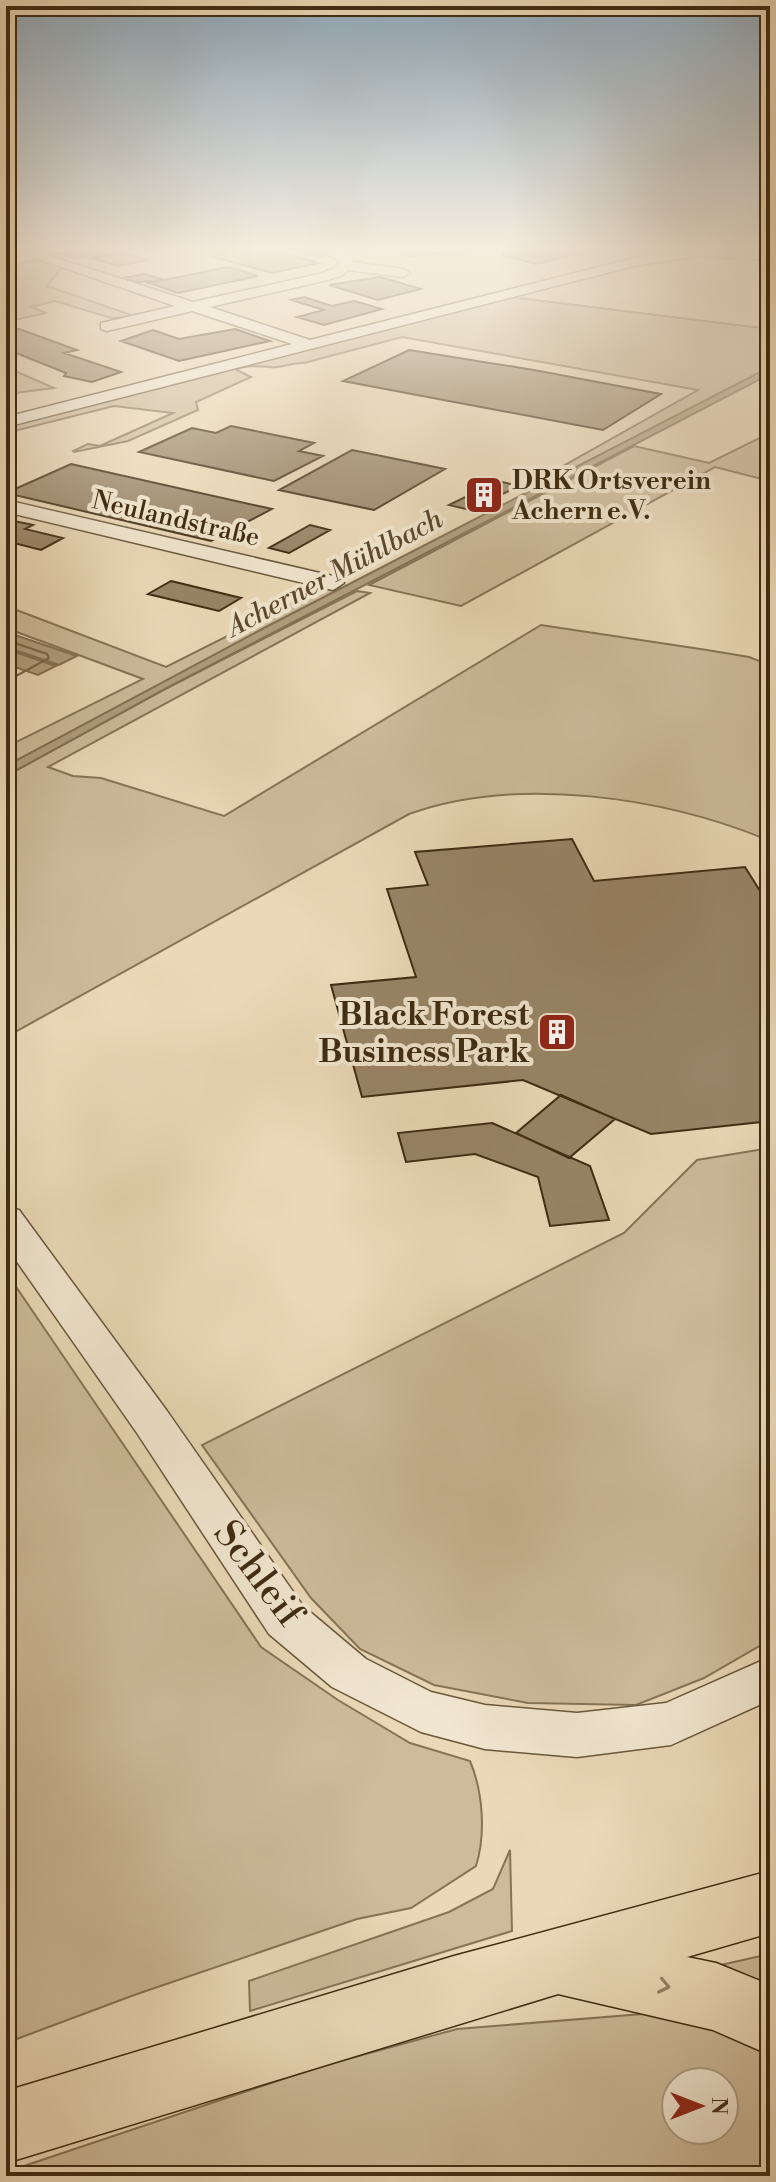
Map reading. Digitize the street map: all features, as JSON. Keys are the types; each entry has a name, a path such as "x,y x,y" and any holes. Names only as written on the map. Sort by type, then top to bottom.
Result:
{"main road":[{"path":"6,2127 454,1990 560,1963 770,1902"},
{"path":"560,1963 716,1997 770,2020"}],"street":[{"path":"6,422 287,351"},
{"name":"Neulandstraße","path":"6,506 333,583"},
{"name":"Schleif","path":"6,1219 152,1422 286,1620 349,1673 421,1711 485,1727 577,1735 671,1724 770,1677"}],"shaded area":[{"path":"298,351 350,351 304,363 235,369 251,377 196,402 198,410 128,441 73,451 88,444 100,446 173,413 114,406 6,433 6,425"},
{"path":"479,351 770,351 770,367 552,480 549,474 698,390"},
{"path":"6,367 54,388 6,394"},
{"path":"770,433 770,481 715,467 461,606 369,585 634,446 709,463"},
{"path":"329,585 342,588 6,766 6,747 143,679 6,628 6,606 166,667"},
{"path":"357,591 370,593 48,767 73,776 101,778 224,816 541,625 749,657 770,665 770,841 684,813 591,796 496,796 451,802 409,814 6,1037 6,776 165,689"},
{"path":"770,1148 770,1640 704,1678 636,1705 528,1703 434,1685 360,1649 311,1598 202,1445 624,1233 697,1160"},
{"path":"6,1272 261,1647 338,1700 410,1743 470,1761 478,1786 482,1827 476,1866 411,1908 357,1919 137,1994 6,2043"},
{"path":"510,1850 512,1931 250,2011 249,1981 449,1912 493,1889"},
{"path":"770,1954 770,1991 703,1969"},
{"path":"692,2010 770,2039 770,2176 6,2176 6,2172 322,2066 457,2029"}],"water":[{"path":"770,367 770,374 165,689 6,776 6,766 264,628"},
{"path":"6,632 77,656 59,665 6,647"},
{"path":"6,649 56,666 38,675 6,664"}],"building":[{"path":"11,351 73,351 64,353 121,372 92,382 64,376 66,373"},
{"path":"149,351 225,351 179,361"},
{"path":"407,351 414,351 661,394 603,430 343,381"},
{"path":"231,426 314,443 299,451 323,456 274,481 139,452 192,428 216,433"},
{"path":"352,450 445,469 374,510 279,490"},
{"path":"71,464 272,509 211,541 6,493"},
{"name":"DRK Ortsverein Achern e.V.","path":"498,481 519,486 470,510 449,505"},
{"path":"14,521 33,525 25,529 63,538 41,550 6,541 6,525"},
{"path":"310,525 330,530 289,553 269,548"},
{"path":"171,581 241,598 219,611 148,594"},
{"name":"Black Forest Business Park","path":"572,839 594,881 745,867 770,907 770,1121 651,1134 523,1080 362,1097 331,985 416,977 387,889 428,885 415,852"},
{"path":"561,1095 615,1119 569,1158 516,1133"},
{"path":"492,1123 590,1166 609,1220 550,1226 538,1177 475,1154 406,1162 398,1133"}],"place":[{"name":"DRK Ortsverein Achern e.V.","path":"484,495"},
{"name":"Black Forest Business Park","path":"557,1032"}],"water label":[{"name":"Acherner Mühlbach","path":"334,572"}]}
